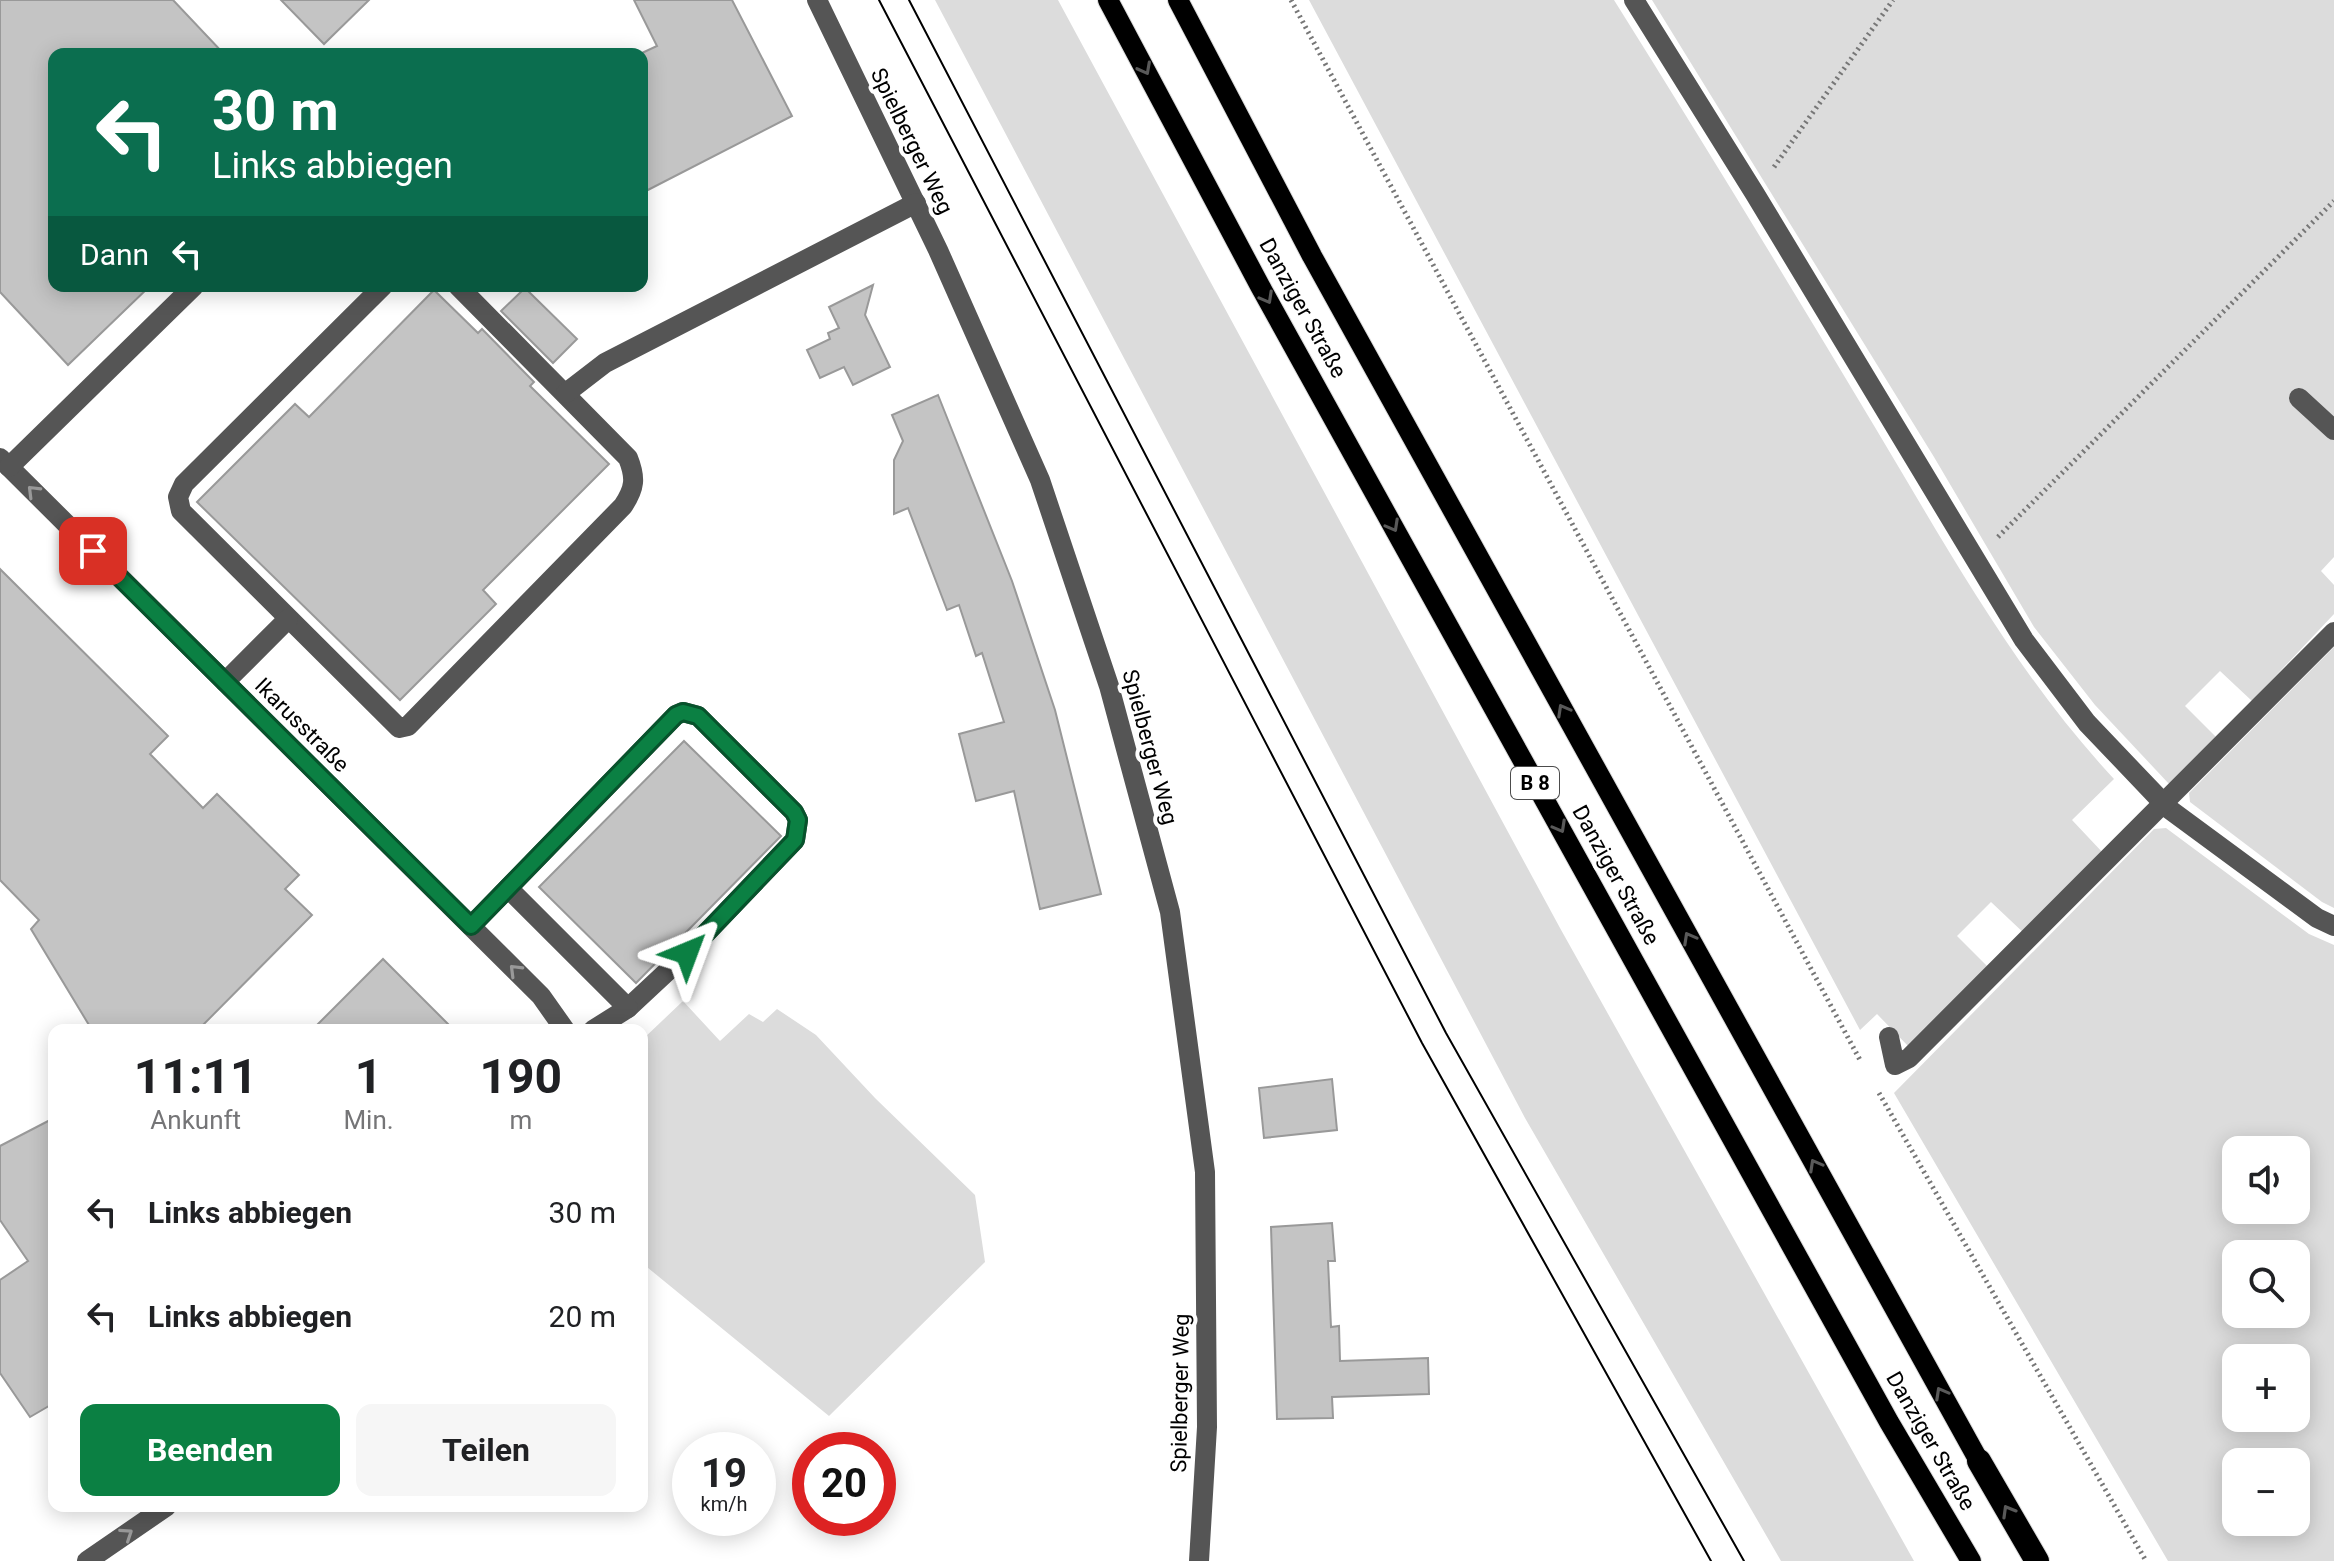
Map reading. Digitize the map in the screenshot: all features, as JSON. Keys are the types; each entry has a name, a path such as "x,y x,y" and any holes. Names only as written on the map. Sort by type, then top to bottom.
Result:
{"highway":[{"name":"Danziger Straße","path":"1979,1461 2037,1561"}],"main road":[{"name":"Danziger Straße","path":"1108,0 1291,342 1889,1422 1971,1561"},
{"name":"Danziger Straße","path":"1178,0 1312,256 1979,1461"}],"street":[{"name":"Spielberger Weg","path":"817,0 916,203 1040,480 1109,686 1170,912 1205,1172 1207,1427 1199,1561"},
{"path":"1634,0 2024,640 2087,723 2163,803 2317,918 2334,926"},
{"path":"566,393 605,363 916,203"},
{"path":"5,463 188,292"},
{"path":"377,292 265,400 184,484 178,497 181,511 399,728 408,726 623,506 636,478 628,458 464,292"},
{"path":"2299,398 2334,430"},
{"name":"Ikarusstraße","path":"5,463 541,996 561,1024"},
{"path":"225,682 288,619"},
{"path":"1889,1037 1895,1065 1909,1058 2334,632"},
{"path":"471,926 676,715 683,712 698,716 794,812 798,820 795,840 687,953 628,1008 603,1024"},
{"path":"508,888 628,1008"},
{"path":"87,1561 158,1512"}],"path":[{"path":"1291,0 1862,1064"},
{"path":"1755,194 1893,0"},
{"path":"1976,560 2334,201"},
{"path":"1877,1090 2146,1561"}],"shaded area":[{"path":"935,0 1058,0 1560,928 1914,1561 1781,1561 1525,1118"},
{"path":"1309,0 1614,0 1986,611 2046,698 2114,779 2072,820 2104,854 2027,936 1991,902 1957,936 1990,969 1910,1048 1877,1014 1860,1030"},
{"path":"1652,0 2334,0 2334,557 2321,571 2334,585 2334,614 2252,701 2220,671 2185,706 2217,738 2170,785 2095,705 2034,627 1934,457"},
{"path":"2334,647 2334,908 2190,802 2189,793"},
{"path":"2166,828 2309,934 2334,945 2334,1561 2168,1561 1894,1093 2154,829"},
{"path":"683,1001 720,1041 749,1014 763,1022 777,1009 816,1035 875,1098 975,1195 985,1262 829,1416 648,1268 648,1034"}],"building":[{"path":"0,0 173,0 218,48 48,48 48,292 144,292 68,365 0,292"},
{"path":"281,0 369,0 324,44"},
{"path":"634,0 732,0 792,116 648,190 648,50 657,46"},
{"path":"873,285 865,315 890,367 853,385 844,367 820,378 807,350 830,339 828,333 839,328 829,307"},
{"path":"432,292 436,292 478,333 482,329 534,382 530,386 609,464 483,590 496,604 400,700 197,502 295,404 309,417"},
{"path":"521,292 529,292 577,339 553,363 501,311"},
{"path":"938,395 1012,581 1055,710 1101,894 1040,909 1014,791 976,801 959,734 1004,722 982,653 976,656 959,605 947,610 908,508 894,514 894,460 903,441 892,415"},
{"path":"0,569 168,736 150,754 203,808 217,794 299,875 285,889 312,915 204,1024 88,1024 31,929 39,920 0,880"},
{"path":"684,741 781,836 636,983 539,887"},
{"path":"383,959 448,1024 318,1024"},
{"path":"1332,1079 1337,1130 1264,1138 1259,1088"},
{"path":"48,1121 48,1406 30,1417 0,1373 0,1280 28,1261 0,1220 0,1146"},
{"path":"1332,1223 1335,1261 1328,1261 1331,1327 1339,1326 1340,1361 1428,1358 1429,1394 1332,1397 1333,1418 1277,1419 1271,1227"}],"tram line":[{"path":"879,0 1422,1043 1711,1561"},
{"path":"909,0 1446,1033 1744,1561"}],"route":[{"path":"93,551 471,926 676,715 683,712 698,716 794,812 798,829 795,840 687,953"}]}
